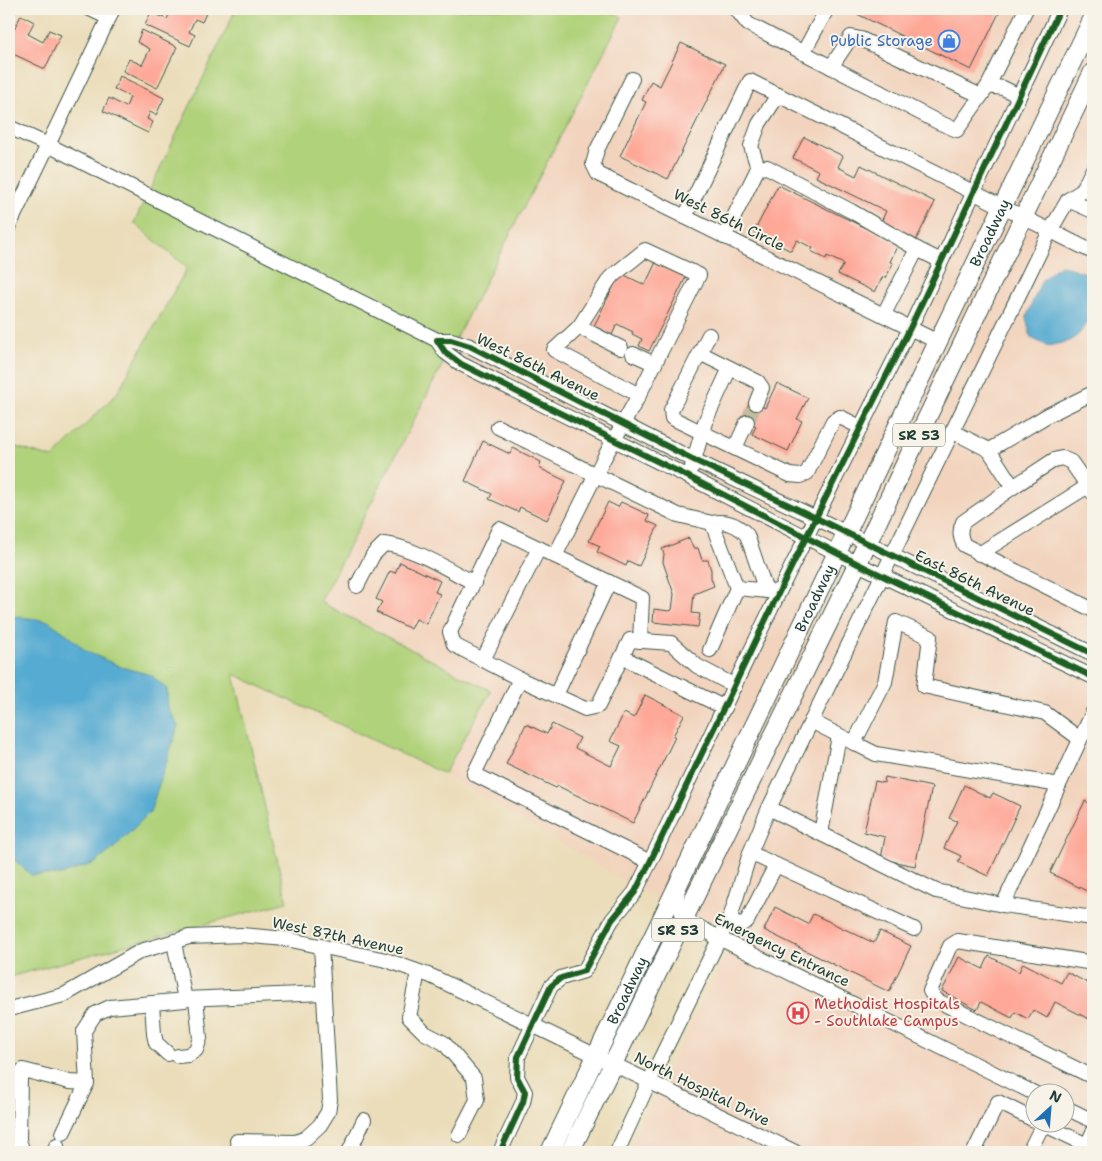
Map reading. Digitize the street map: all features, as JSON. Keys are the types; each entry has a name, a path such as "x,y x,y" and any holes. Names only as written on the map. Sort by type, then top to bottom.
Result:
{"main road":[{"name":"Broadway","path":"550,1152 1093,18"},
{"name":"Broadway","path":"570,1152 858,564 1093,72"}],"street":[{"path":"9,226 111,13 90,9"},
{"path":"738,9 748,24 938,122 958,130 984,91 1026,9"},
{"path":"803,52 827,9"},
{"path":"500,1152 523,1102 525,1092 517,1077 516,1066 518,1057 551,986 561,978 584,971 612,920 635,892 726,708 773,591 807,537 910,328 1060,9"},
{"path":"831,67 851,37 984,91 1003,88 1019,96"},
{"name":"West 86th Circle","path":"632,79 597,150 593,164 598,174 938,342"},
{"path":"685,217 750,81 1093,252"},
{"path":"724,236 758,168 751,146 759,124 778,95"},
{"path":"9,127 437,340"},
{"path":"758,168 767,167 809,188 868,220 917,250 941,261"},
{"path":"617,1152 728,921 750,853 769,808 811,721 1050,231 1068,200 1082,191 1093,169"},
{"path":"1068,200 1093,211"},
{"path":"555,556 596,474 640,395 699,275 644,250 610,278 579,327 554,350 640,395"},
{"path":"884,314 917,250"},
{"path":"579,327 655,364"},
{"path":"709,335 671,410 672,418 790,475 800,476 807,473 833,421 840,417 860,427"},
{"name":"West 86th Avenue","path":"437,340 451,340 470,346 694,460 846,533"},
{"name":"West 86th Avenue","path":"437,340 445,352 461,364 837,553"},
{"path":"700,353 758,382 762,388 756,402"},
{"path":"689,477 701,432 730,368"},
{"path":"989,450 1048,415 1093,393"},
{"path":"735,448 747,422"},
{"path":"498,427 678,514 712,523 722,521 742,530 747,535 773,591"},
{"path":"952,431 989,450 1013,487"},
{"path":"978,554 1090,490 1071,462 1062,458 1054,460 1013,487 963,522 960,528 960,537 964,545 978,554 1093,610"},
{"path":"710,650 737,588 712,523"},
{"path":"640,641 642,598 499,529 450,632 454,645 520,679 585,709 598,706 630,640 640,641 671,643 697,666 735,686"},
{"name":"East 86th Avenue","path":"846,533 1093,654"},
{"path":"357,586 373,554 384,544 394,545 410,551 474,583"},
{"path":"483,660 539,548"},
{"path":"837,553 1093,677"},
{"path":"556,695 609,582"},
{"path":"737,588 773,591"},
{"path":"854,743 885,682 896,622 930,637 924,686 1045,713 1080,739"},
{"path":"622,657 726,708"},
{"path":"520,679 474,774 650,862"},
{"path":"1003,905 1093,712"},
{"path":"811,721 876,754 1058,785"},
{"path":"821,833 839,736"},
{"path":"769,808 936,891 1003,905 1093,918"},
{"path":"750,853 914,929"},
{"path":"728,921 742,924 747,921 776,865"},
{"path":"680,881 678,898 684,919"},
{"name":"Emergency Entrance","path":"684,919 1024,1088"},
{"name":"West 87th Avenue","path":"9,1009 64,995 141,951 189,937 241,935 286,939 386,960 431,976 596,1055"},
{"path":"1093,963 958,941 950,946 930,990 936,1000 1093,1078"},
{"path":"152,1003 156,1043 173,1054 188,1055 196,1050 200,1038 174,942"},
{"path":"237,1141 296,1142 306,1138 320,1125 328,1112 330,1100 321,946"},
{"path":"418,972 409,1018 425,1033 444,1043 474,1078 477,1100 459,1135"},
{"path":"57,1143 87,1082 84,1031 95,1014 110,1007 190,999 324,994"},
{"name":"North Hospital Drive","path":"596,1055 795,1152"},
{"path":"23,1152 19,1140 20,1078 23,1070 70,1082 87,1082"},
{"path":"974,1152 998,1102 1024,1115"},
{"path":"1074,1112 1093,1121"},
{"path":"349,1152 364,1120"},
{"path":"1060,1134 1086,1149 1093,1132"},
{"path":"1030,1152 1038,1134"}],"shaded area":[{"path":"607,9 1093,9 1093,1152 627,1152 731,944 444,774 491,691 320,602 622,18"}],"green space":[{"path":"236,9 607,9 622,17 320,602 491,691 444,774 234,674 287,902 9,977 9,445 53,458 117,393 187,268 134,223"}],"water":[{"path":"1060,265 1093,275 1093,312 1079,334 1070,341 1048,346 1031,338 1026,318 1042,280"},
{"path":"14,616 48,621 86,651 121,667 151,675 167,689 168,708 178,726 150,812 113,849 95,863 61,875 31,875 9,855 9,622"}],"building":[{"path":"167,9 202,9 207,11 202,22 195,19 189,32 195,35 190,46 145,25 151,12 167,19 171,11"},
{"name":"Public Storage","path":"855,9 1001,9 971,70 853,12"},
{"path":"21,15 34,22 28,34 43,42 49,30 61,35 45,69 9,52 9,40"},
{"path":"142,30 177,47 157,88 123,71 129,59 142,65 150,49 137,42"},
{"path":"681,43 725,64 668,179 620,156 646,102 642,100 651,81 660,86"},
{"path":"120,76 164,98 156,115 150,112 147,119 153,122 148,133 103,111 109,98 126,107 130,97 114,89"},
{"path":"804,137 843,156 838,167 856,176 861,165 935,202 916,240 881,222 886,211 816,177 819,171 793,158"},
{"path":"778,185 898,244 890,262 893,263 886,278 883,276 875,292 838,274 844,264 827,256 826,259 811,251 813,248 797,240 791,251 754,232"},
{"path":"656,262 686,277 649,351 639,346 642,339 617,324 612,335 594,326 620,273 645,285"},
{"path":"777,383 808,398 797,419 802,421 788,451 752,434 756,426 742,419 750,401 765,408"},
{"path":"483,441 510,454 513,448 541,462 539,468 566,481 547,520 520,507 518,512 489,499 492,494 465,481"},
{"path":"608,502 618,507 621,502 649,515 647,521 658,526 639,566 628,561 626,566 597,552 600,546 589,541"},
{"path":"689,538 693,548 698,548 702,560 708,560 714,586 694,594 692,613 700,614 698,627 653,622 654,609 672,610 674,594 663,562 664,554 662,549"},
{"path":"400,562 440,581 435,592 440,594 426,624 416,619 411,629 376,612 382,602 376,599 390,571 395,573"},
{"path":"645,695 684,715 633,823 558,786 556,788 506,764 526,724 547,734 552,724 580,738 575,748 611,766 621,746 610,741 624,713 634,718"},
{"path":"885,777 932,787 915,866 881,859 885,837 864,832 875,781 884,783"},
{"path":"964,785 990,798 993,793 1020,806 988,876 958,862 961,856 944,848 957,821 949,818"},
{"path":"1085,801 1093,805 1093,894 1050,873"},
{"path":"775,907 808,924 813,914 874,943 880,931 911,946 889,992 764,930"},
{"path":"989,956 1019,972 1023,963 1061,983 1067,972 1093,986 1093,1021 1055,1002 1047,1018 1033,1010 1028,1019 1015,1012 1012,1018 981,1002 977,1010 942,991 959,957 983,969"}],"tunnel":[{"path":"747,422 756,403"}],"cycle path":[{"path":"500,1152 523,1102 525,1092 517,1077 518,1057 551,986 561,978 584,971 612,920 635,892 779,592 910,328 1060,9"},
{"path":"1093,654 694,460 470,346 451,340 437,340 445,352 461,364 689,477 858,564 1093,677"}],"place":[{"name":"Public Storage","path":"949,41"},
{"name":"Methodist Hospitals - Southlake Campus","path":"798,1013"}]}
